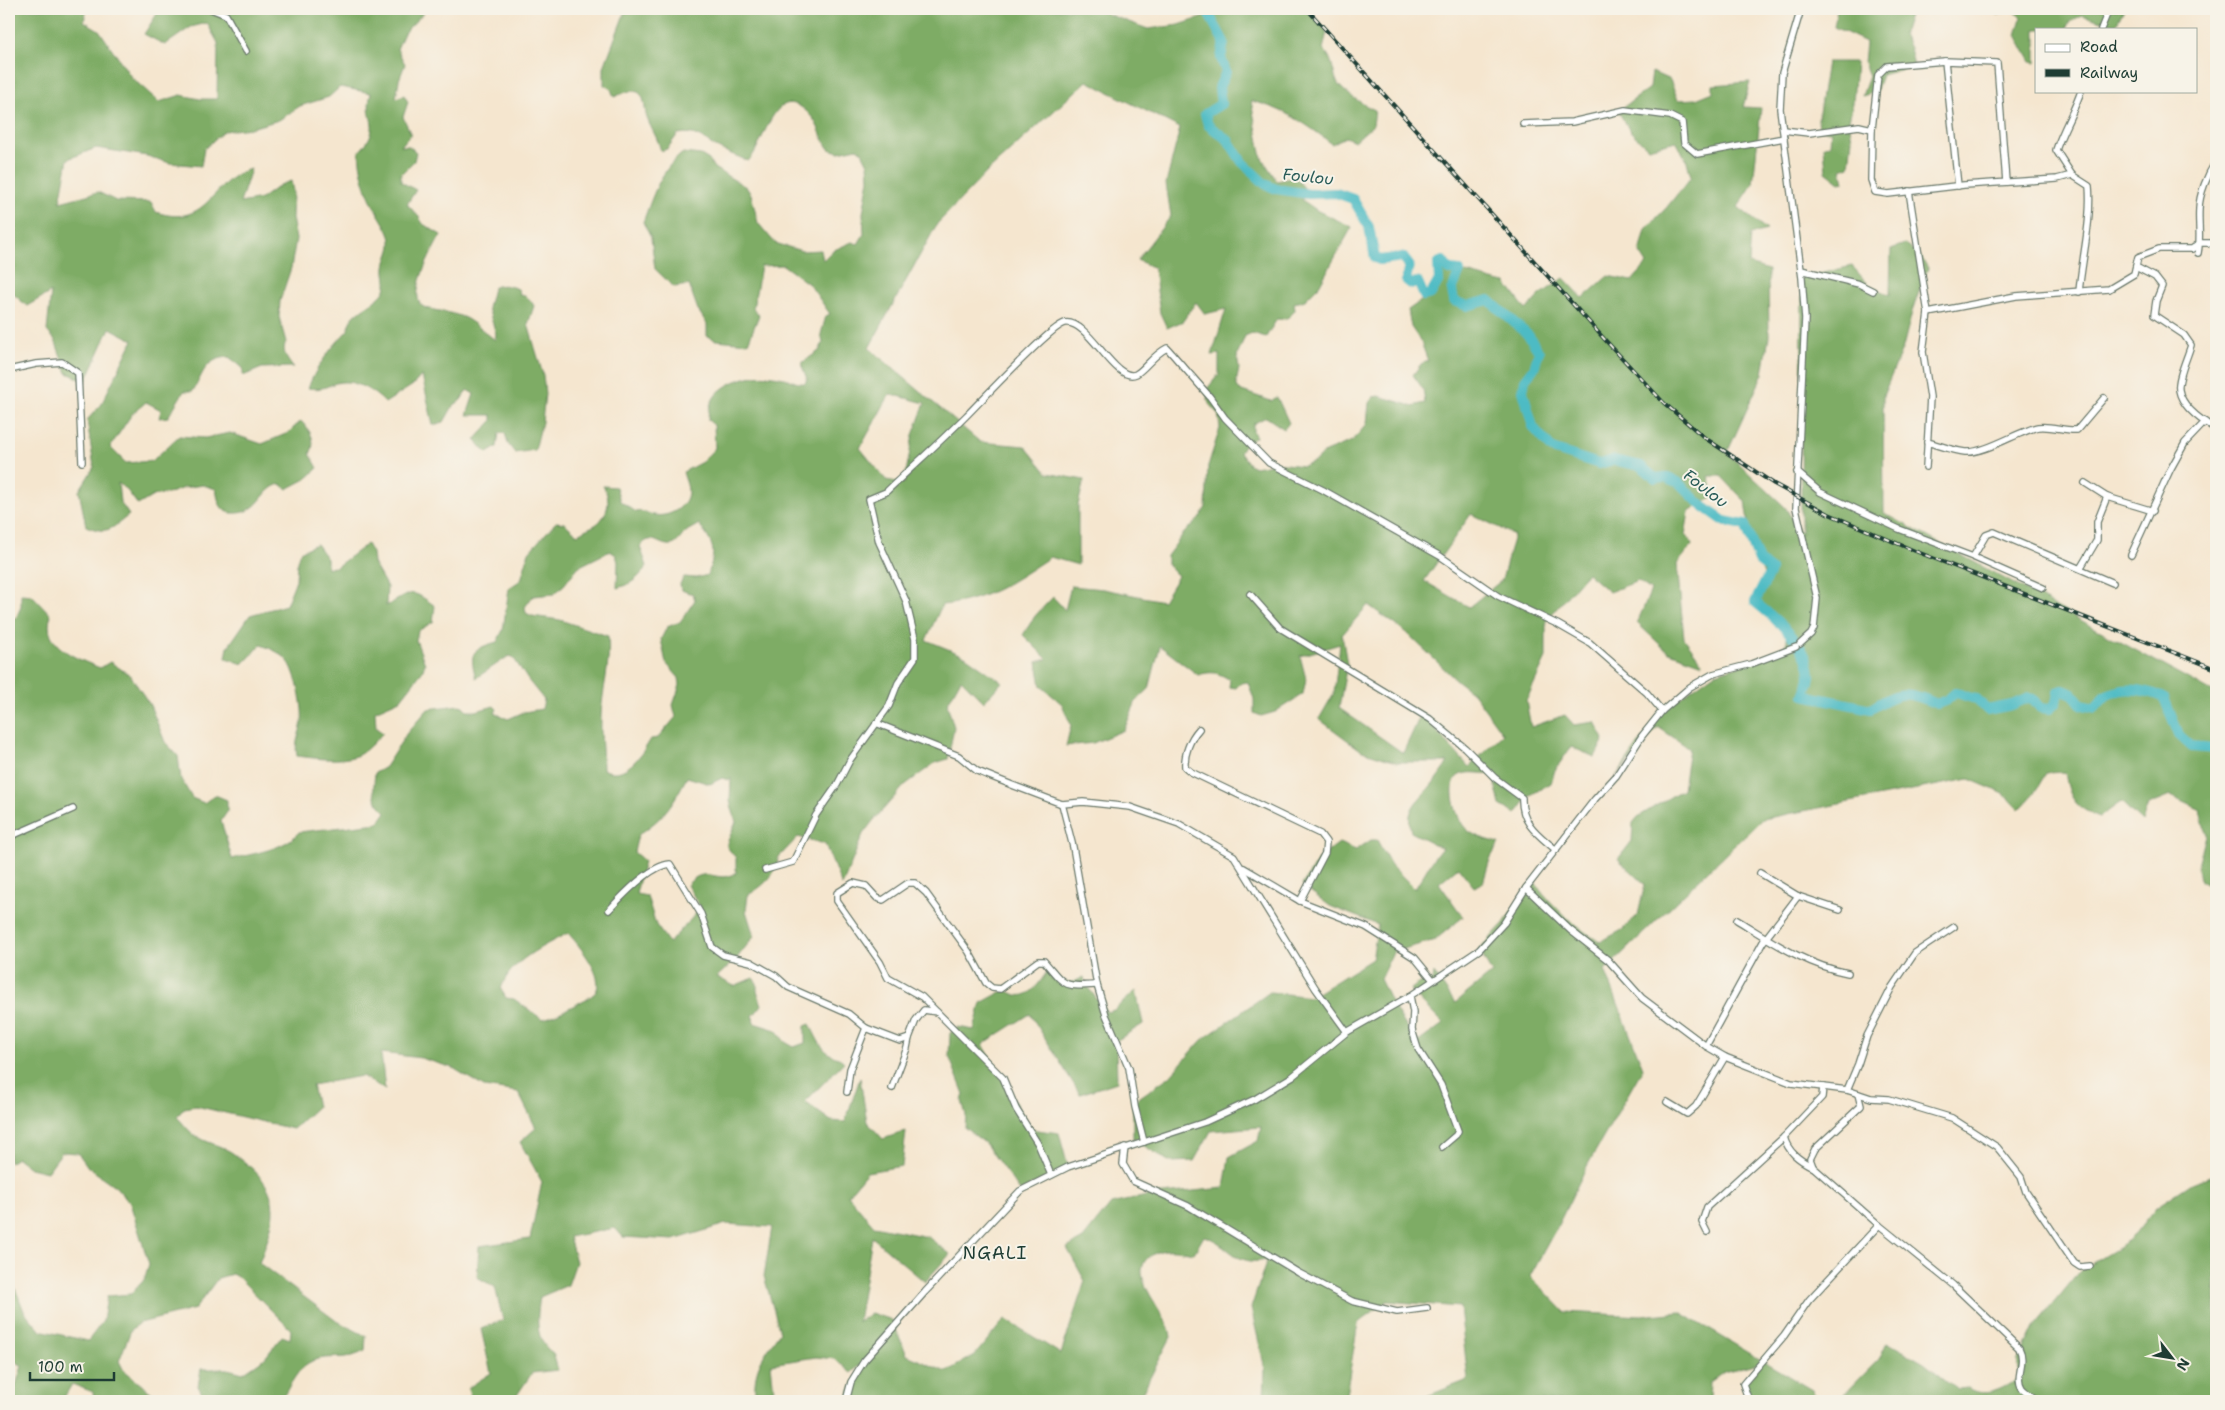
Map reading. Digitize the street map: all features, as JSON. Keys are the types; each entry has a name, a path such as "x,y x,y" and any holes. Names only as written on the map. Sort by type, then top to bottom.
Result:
{"street":[{"path":"211,9 226,14 246,51"},
{"path":"846,1401 851,1382 864,1362 925,1292 1020,1191 1068,1167 1205,1122 1255,1098 1293,1076 1347,1032 1410,996 1479,950 1504,924 1526,888 1595,799 1616,776 1642,736 1662,710 1690,687 1713,674 1751,664 1798,646 1812,634 1817,598 1796,508 1805,319 1801,270 1780,109 1782,73 1801,9"},
{"path":"2101,28 2109,9"},
{"path":"1945,61 1958,186"},
{"path":"2006,182 1997,63 1945,61 1887,66 1878,75 1872,129 1871,180 1875,192 1888,194 1958,186 2057,179 2072,175"},
{"path":"2079,292 2091,205 2089,186 2072,175 2056,150 2062,132 2075,108 2081,92"},
{"path":"1523,124 1572,122 1625,110 1670,116 1682,122 1684,143 1697,154 1784,138"},
{"path":"1783,130 1809,134 1859,126 1872,129"},
{"path":"2198,253 2200,243 2199,207 2207,178 2216,161"},
{"path":"1909,191 1928,314 1923,352 1930,397 1926,467"},
{"path":"1928,314 2016,296 2109,289 2134,274 2138,257 2158,249 2192,249 2200,243 2216,243"},
{"path":"2136,267 2155,277 2162,286 2156,301 2154,315 2184,335 2191,345 2180,380 2179,391 2188,408 2216,429"},
{"path":"1801,270 1859,284 1873,291"},
{"path":"765,870 793,862 816,815 889,706 898,683 915,658 915,640 906,601 879,542 869,498 886,492 965,417 1034,347 1059,325 1066,322 1074,324 1097,344 1121,372 1128,375 1136,374 1157,353 1168,348 1225,418 1269,463 1323,490 1440,556 1458,571 1498,596 1557,624 1590,643 1647,693 1662,710"},
{"path":"9,370 36,364 62,362 78,373 82,462"},
{"path":"1927,442 1966,453 2037,428 2050,427 2064,431 2077,430 2104,398"},
{"path":"2131,555 2153,511 2170,470 2185,443 2205,422"},
{"path":"1797,472 1820,492 1899,529 2043,588"},
{"path":"2085,483 2107,497 2153,511"},
{"path":"2081,568 2097,540 2097,522 2107,497"},
{"path":"1973,558 1986,535 1994,532 2113,582"},
{"path":"1250,594 1280,628 1430,719 1495,778 1522,798 1521,810 1530,826 1556,850"},
{"path":"876,723 959,756 977,771 1062,804 1083,802 1130,807 1179,824 1234,856 1316,989 1347,1032"},
{"path":"1199,729 1193,736 1184,759 1185,767 1191,772 1320,834 1326,842 1325,853 1300,901"},
{"path":"1062,804 1075,856 1098,985 1106,1015 1129,1068 1135,1107 1144,1142"},
{"path":"9,837 73,809"},
{"path":"609,910 630,888 663,864 670,864 701,914 712,947 723,955 751,962 776,976 788,987 849,1014 866,1028 900,1041 909,1038"},
{"path":"1241,866 1300,901 1366,926 1415,958 1434,980"},
{"path":"1760,873 1798,896 1840,910"},
{"path":"1052,1175 1038,1144 1016,1109 1003,1078 922,997 888,978 880,962 837,902 837,893 853,883 866,886 877,898 883,900 908,883 916,884 926,893 969,952 986,983 992,988 1000,989 1038,961 1044,961 1063,983 1074,986 1098,985"},
{"path":"1526,888 1570,930 1608,960 1642,998 1706,1046 1725,1057 1791,1083 1847,1090 1871,1098 1889,1099 1952,1118 1997,1147 2021,1177 2026,1192 2074,1263 2080,1267 2090,1266"},
{"path":"1706,1046 1766,938 1798,896"},
{"path":"1737,920 1790,952 1826,968 1848,973"},
{"path":"1847,1090 1867,1036 1892,987 1915,953 1954,927"},
{"path":"1410,996 1413,1012 1412,1030 1418,1049 1440,1086 1458,1131 1442,1147"},
{"path":"892,1088 908,1048 909,1038 916,1020 924,1010 937,1012"},
{"path":"847,1092 850,1069 866,1028"},
{"path":"1666,1102 1687,1114 1696,1106 1725,1057"},
{"path":"1706,1232 1702,1222 1707,1207 1784,1137 1822,1097 1823,1087"},
{"path":"1813,1167 1810,1159 1815,1149 1861,1106 1858,1094"},
{"path":"1784,1137 1787,1147 1801,1161 1813,1167 1879,1225 1953,1285 2019,1348 2023,1356 2019,1377 2022,1388 2038,1401"},
{"path":"1125,1147 1123,1164 1133,1181 1204,1215 1300,1273 1352,1301 1397,1312 1427,1308"},
{"path":"1749,1401 1743,1384 1784,1336 1809,1300 1879,1225"}],"green space":[{"path":"9,9 87,9 84,21 99,30 132,78 159,102 181,95 200,99 217,99 218,43 207,23 191,27 165,45 144,34 160,9 427,9 404,33 397,49 405,64 399,80 396,98 404,95 408,102 403,117 411,134 401,146 409,146 416,152 414,161 401,174 401,182 416,190 407,204 423,224 441,235 422,274 418,295 420,303 426,308 452,313 467,319 495,340 496,334 488,308 493,288 502,285 512,287 518,289 520,295 530,300 534,306 528,324 543,375 545,394 542,422 535,450 515,453 508,444 505,433 499,433 497,447 487,453 475,440 492,421 492,415 467,415 474,394 467,390 461,400 453,406 444,422 433,425 422,375 413,385 385,403 377,395 355,383 343,382 324,388 308,388 320,364 348,330 354,317 384,292 386,286 386,260 391,244 388,232 373,205 364,183 360,165 359,152 371,135 372,123 369,103 371,93 340,87 329,97 300,106 279,120 251,128 224,131 204,149 201,166 170,163 147,156 96,148 68,159 60,202 98,192 116,201 151,202 156,212 174,216 188,214 199,209 227,182 238,174 251,169 240,203 261,199 280,185 291,181 293,191 292,218 296,239 291,268 280,301 279,317 286,342 284,352 293,367 262,368 243,376 243,368 229,357 214,361 206,368 193,391 184,391 168,417 159,418 161,410 146,402 132,414 110,447 126,463 152,461 179,436 205,438 230,433 262,444 288,433 301,421 312,436 313,444 310,454 318,468 306,479 287,489 281,484 274,486 249,510 232,513 224,510 220,504 216,489 203,485 153,496 138,505 126,489 118,483 120,502 129,515 109,529 99,530 86,526 79,491 94,467 87,420 101,405 133,340 110,328 86,381 67,373 55,340 47,331 51,292 27,306 9,290 9,274 11,269 9,259 9,189 14,181 9,178"},
{"path":"626,9 1111,9 1107,14 1148,29 1179,25 1210,15 1206,9 1307,9 1327,32 1323,49 1331,60 1339,86 1354,98 1375,110 1373,125 1355,141 1345,137 1332,144 1284,112 1251,101 1262,158 1277,181 1295,177 1309,194 1302,200 1318,211 1352,227 1319,286 1305,300 1294,303 1295,310 1288,318 1277,319 1266,337 1252,333 1245,336 1237,356 1239,369 1236,383 1239,390 1271,401 1277,397 1289,423 1284,429 1266,417 1253,424 1253,431 1256,437 1244,445 1240,452 1249,464 1255,467 1276,463 1303,466 1315,461 1325,452 1352,441 1367,424 1369,403 1373,397 1379,396 1412,406 1425,403 1423,389 1413,375 1421,364 1428,361 1421,342 1411,327 1408,310 1431,294 1439,280 1438,263 1443,261 1450,270 1506,283 1526,310 1540,295 1564,278 1583,298 1608,276 1632,281 1647,264 1640,253 1646,229 1691,177 1687,161 1676,141 1648,148 1630,131 1618,111 1650,88 1652,72 1670,80 1678,100 1696,99 1713,92 1713,85 1750,82 1743,107 1761,108 1753,184 1738,207 1767,230 1751,234 1749,264 1768,270 1769,336 1763,374 1727,453 1785,507 1801,534 1802,278 1852,266 1870,286 1890,295 1891,249 1905,244 1921,257 1928,268 1913,308 1903,347 1883,396 1884,513 2216,694 2216,889 2200,881 2198,866 2206,835 2200,810 2170,796 2148,805 2142,822 2121,802 2100,817 2091,814 2079,806 2071,795 2065,772 2046,773 2033,795 2019,810 2004,794 1969,779 1762,819 1605,970 1643,1068 1587,1166 1530,1276 1565,1312 1642,1316 1680,1312 1812,1390 1819,1401 1749,1401 1743,1384 1758,1363 1724,1372 1710,1382 1709,1401 1414,1401 1468,1380 1460,1307 1387,1301 1358,1323 1345,1401 1264,1401 1265,1369 1251,1308 1267,1260 1256,1261 1239,1258 1220,1244 1204,1236 1194,1253 1176,1250 1160,1251 1149,1257 1143,1265 1142,1274 1145,1284 1163,1317 1171,1337 1138,1401 846,1401 861,1364 851,1373 835,1359 816,1357 771,1364 775,1401 756,1401 755,1381 757,1372 764,1356 780,1332 764,1276 772,1227 726,1224 674,1240 623,1237 615,1228 569,1237 576,1262 568,1285 540,1297 538,1312 540,1335 547,1348 553,1353 558,1370 532,1373 513,1401 472,1401 468,1388 491,1373 481,1329 503,1320 495,1287 477,1277 479,1246 530,1239 542,1182 520,1142 536,1128 518,1092 484,1087 453,1068 421,1058 381,1053 385,1090 362,1076 312,1085 317,1107 293,1129 196,1106 184,1108 177,1117 193,1134 231,1152 248,1165 260,1177 268,1189 272,1201 273,1214 271,1228 259,1263 335,1320 366,1336 365,1351 351,1356 318,1359 307,1364 295,1377 283,1397 283,1401 206,1401 198,1386 201,1369 228,1369 243,1373 265,1358 282,1336 290,1339 291,1330 239,1278 232,1274 218,1278 195,1309 140,1323 131,1330 119,1361 124,1371 162,1401 94,1401 93,1392 72,1384 62,1401 11,1401 22,1366 9,1357 9,1279 13,1283 24,1311 40,1330 88,1341 103,1321 107,1296 131,1294 144,1280 149,1264 130,1203 116,1187 88,1167 78,1153 62,1152 47,1172 30,1168 17,1158 9,1163 9,618 16,618 21,607 21,594 32,595 51,615 49,626 51,635 63,650 100,668 110,662 130,675 150,705 165,742 178,756 181,779 192,798 204,803 215,795 227,800 227,812 221,821 232,859 277,847 293,838 299,832 378,823 386,812 374,795 375,773 385,767 407,733 428,709 459,705 463,706 467,711 476,711 494,706 497,709 495,713 508,719 524,712 542,709 544,700 513,657 509,656 476,678 473,663 474,654 477,650 497,642 503,630 509,588 521,580 529,552 556,522 564,523 578,535 598,523 605,515 608,505 606,491 603,486 616,487 620,501 636,512 666,515 677,510 687,497 688,489 683,472 702,462 715,448 714,425 708,420 709,409 716,395 723,388 735,382 748,377 762,375 776,376 805,383 807,379 802,366 803,362 819,351 823,343 821,334 826,316 830,314 810,285 783,265 761,266 753,308 759,315 748,343 716,340 707,336 707,324 698,310 689,285 674,287 655,269 651,238 643,222 654,193 668,167 683,153 701,155 709,160 714,168 746,187 751,194 758,223 775,243 802,251 821,250 823,260 832,251 852,242 858,244 864,234 863,213 869,179 868,164 862,152 857,148 839,152 829,149 813,119 798,105 788,104 779,108 748,161 689,133 678,134 667,149 661,151 647,118 641,94 632,91 614,97 611,89 604,85 604,67","holes":["1087,81 1180,128 1166,184 1171,216 1137,260 1154,268 1160,313 1167,328 1183,321 1196,302 1205,314 1226,309 1212,355 1219,354 1219,374 1206,390 1209,404 1218,414 1220,428 1208,466 1206,507 1199,519 1184,533 1167,556 1167,564 1178,576 1163,601 1103,589 1071,586 1065,610 1053,597 1035,616 1023,635 1047,659 1037,662 1041,686 1062,704 1071,725 1066,746 1093,743 1124,730 1136,701 1149,689 1160,646 1198,675 1207,673 1222,675 1230,680 1229,687 1236,688 1241,683 1248,682 1254,699 1254,713 1261,716 1275,712 1303,694 1306,679 1300,656 1340,644 1334,693 1319,719 1362,751 1396,762 1448,762 1411,812 1411,832 1442,848 1415,889 1391,865 1377,840 1371,840 1356,850 1339,843 1319,858 1302,885 1330,906 1378,925 1372,959 1311,997 1270,992 1202,1040 1170,1076 1133,1102 1133,1139 1170,1162 1194,1161 1211,1131 1261,1127 1258,1141 1229,1157 1224,1188 1151,1195 1111,1204 1083,1239 1067,1248 1085,1281 1061,1354 1005,1319 975,1355 946,1372 907,1355 892,1320 871,1313 858,1322 872,1237 925,1282 950,1254 928,1237 874,1226 848,1195 867,1172 902,1166 906,1131 883,1139 867,1122 860,1078 845,1122 831,1121 805,1102 844,1062 823,1048 810,1024 805,1026 805,1043 794,1047 785,1042 776,1030 754,1023 753,1016 762,1005 757,991 757,983 753,978 734,986 717,977 737,958 754,936 746,911 748,895 768,880 775,870 778,858 798,837 825,844 842,886 863,834 873,821 905,785 935,763 948,759 954,727 947,704 961,679 984,702 1002,682 965,656 926,640 942,605 958,603 986,594 1011,582 1050,557 1078,565 1078,505 1084,480 1047,473 1025,446 980,442 869,348 937,224 989,170","890,394 925,403 913,435 904,483 886,480 860,448","1709,476 1721,476 1745,501 1748,522 1745,525 1764,574 1755,602 1787,630 1787,641 1782,652 1713,674 1662,711 1616,776 1658,727 1689,748 1683,789 1638,817 1633,823 1632,841 1618,859 1645,884 1638,915 1622,930 1600,942 1565,916 1536,884 1529,885 1504,923 1479,950 1492,973 1455,1003 1434,973 1433,980 1419,983 1410,990 1443,1024 1417,1043 1393,1006 1380,979 1393,952 1435,940 1463,917 1439,883 1458,867 1474,887 1483,883 1490,859 1499,843 1477,836 1465,828 1457,814 1453,796 1455,781 1458,776 1466,773 1493,774 1500,805 1516,814 1529,796 1551,783 1555,770 1571,747 1595,757 1604,739 1595,722 1574,725 1565,715 1531,727 1526,701 1546,658 1546,621 1587,573 1609,592 1638,581 1651,590 1637,623 1667,651 1703,664 1684,638 1677,564 1693,544 1685,535 1689,512 1714,496","1471,514 1514,535 1502,580 1469,607 1424,581","699,524 711,543 713,554 708,575 696,578 684,577 680,584 681,590 693,594 695,600 680,622 667,627 661,639 666,663 679,678 680,685 673,705 676,717 658,738 651,739 632,764 618,772 611,772 603,769 601,730 609,647 608,636 560,620 532,616 526,613 525,607 533,596 554,594 578,567 610,551 616,555 618,562 617,588 627,585 638,577 647,566 640,547 644,542 652,540 672,545 687,531","1368,605 1406,632 1456,680 1473,693 1503,734 1469,767 1421,714 1403,753 1339,708 1347,664 1342,635","687,777 710,784 722,778 728,780 731,778 730,801 736,822 727,847 736,858 736,873 723,877 700,876 687,885 701,908 669,943 656,925 647,896 636,894 644,861 634,852 638,835 667,810","568,933 590,962 598,987 595,993 588,998 555,1015 542,1019 514,999 506,998 501,989 505,979 519,962"]},
{"path":"1837,9 1911,9 1903,34 1910,48 1914,66 1882,75 1876,92 1862,96 1869,76 1864,63 1866,42 1834,27"},
{"path":"1997,9 2013,9 1998,15"},
{"path":"2013,9 2124,9 2116,25 2081,15 2068,24 2067,28 2035,28 2035,63 2031,62 2016,35 2021,18"},
{"path":"1827,62 1856,62 1853,103 1849,120 1852,139 1849,166 1841,169 1844,182 1840,183 1826,172 1824,146 1830,145 1831,131 1819,130 1818,119"},
{"path":"316,544 327,559 327,568 336,567 367,544 372,553 373,563 387,587 386,606 407,595 415,594 435,606 433,622 418,631 416,640 425,664 422,672 400,700 375,711 376,728 383,733 369,747 353,757 329,759 297,756 296,747 302,722 302,709 295,676 290,664 284,657 261,645 243,664 226,658 228,647 250,615 286,605 296,580 297,561 300,552"},
{"path":"1047,972 1054,972 1068,982 1084,977 1086,985 1107,1012 1114,1010 1136,991 1143,1024 1116,1041 1117,1082 1080,1094 1030,1014 983,1044 1030,1129 1059,1133 1068,1167 1020,1191 985,1143 965,1128 966,1115 962,1101 964,1094 949,1056 950,1033 958,1027 974,1030 981,1003 1001,992 1008,991 1021,995 1031,992"},
{"path":"2215,1174 2216,1401 1838,1401 1879,1359 1887,1342 1924,1363 1957,1389 1968,1388 1981,1393 1987,1393 2007,1386 2018,1378 2019,1360 2034,1327 2081,1270 2129,1241 2156,1207 2192,1183"}],"waterway":[{"name":"Foulou","path":"1206,9 1224,42 1221,58 1226,72 1219,87 1221,104 1205,114 1208,125 1228,140 1242,162 1265,184 1276,189 1309,194 1336,193 1353,199 1369,227 1375,258 1380,260 1403,257 1409,265 1406,280 1411,284 1418,282 1424,296 1431,294 1439,280 1438,263 1443,261 1449,270 1460,271 1452,290 1454,301 1467,306 1489,300 1529,336 1539,352 1534,368 1525,380 1523,391 1533,427 1552,449 1599,464 1613,460 1641,466 1655,478 1665,477 1678,482 1700,504 1724,521 1745,525 1759,561 1771,570 1755,602 1790,634 1804,654 1810,676 1804,695 1871,709 1889,698 1903,694 1937,704 1947,700 1955,693 1977,699 1987,710 2012,705 2028,698 2033,699 2040,708 2050,709 2056,703 2058,692 2063,690 2073,694 2082,705 2095,708 2109,694 2123,690 2137,690 2164,698 2179,735 2192,747 2216,749"}],"railway":[{"path":"1307,9 1607,342 1664,403 1705,438 1774,484 1829,514 1915,551 2216,669"}],"district":[{"name":"NGALI","path":"995,1253"}]}
